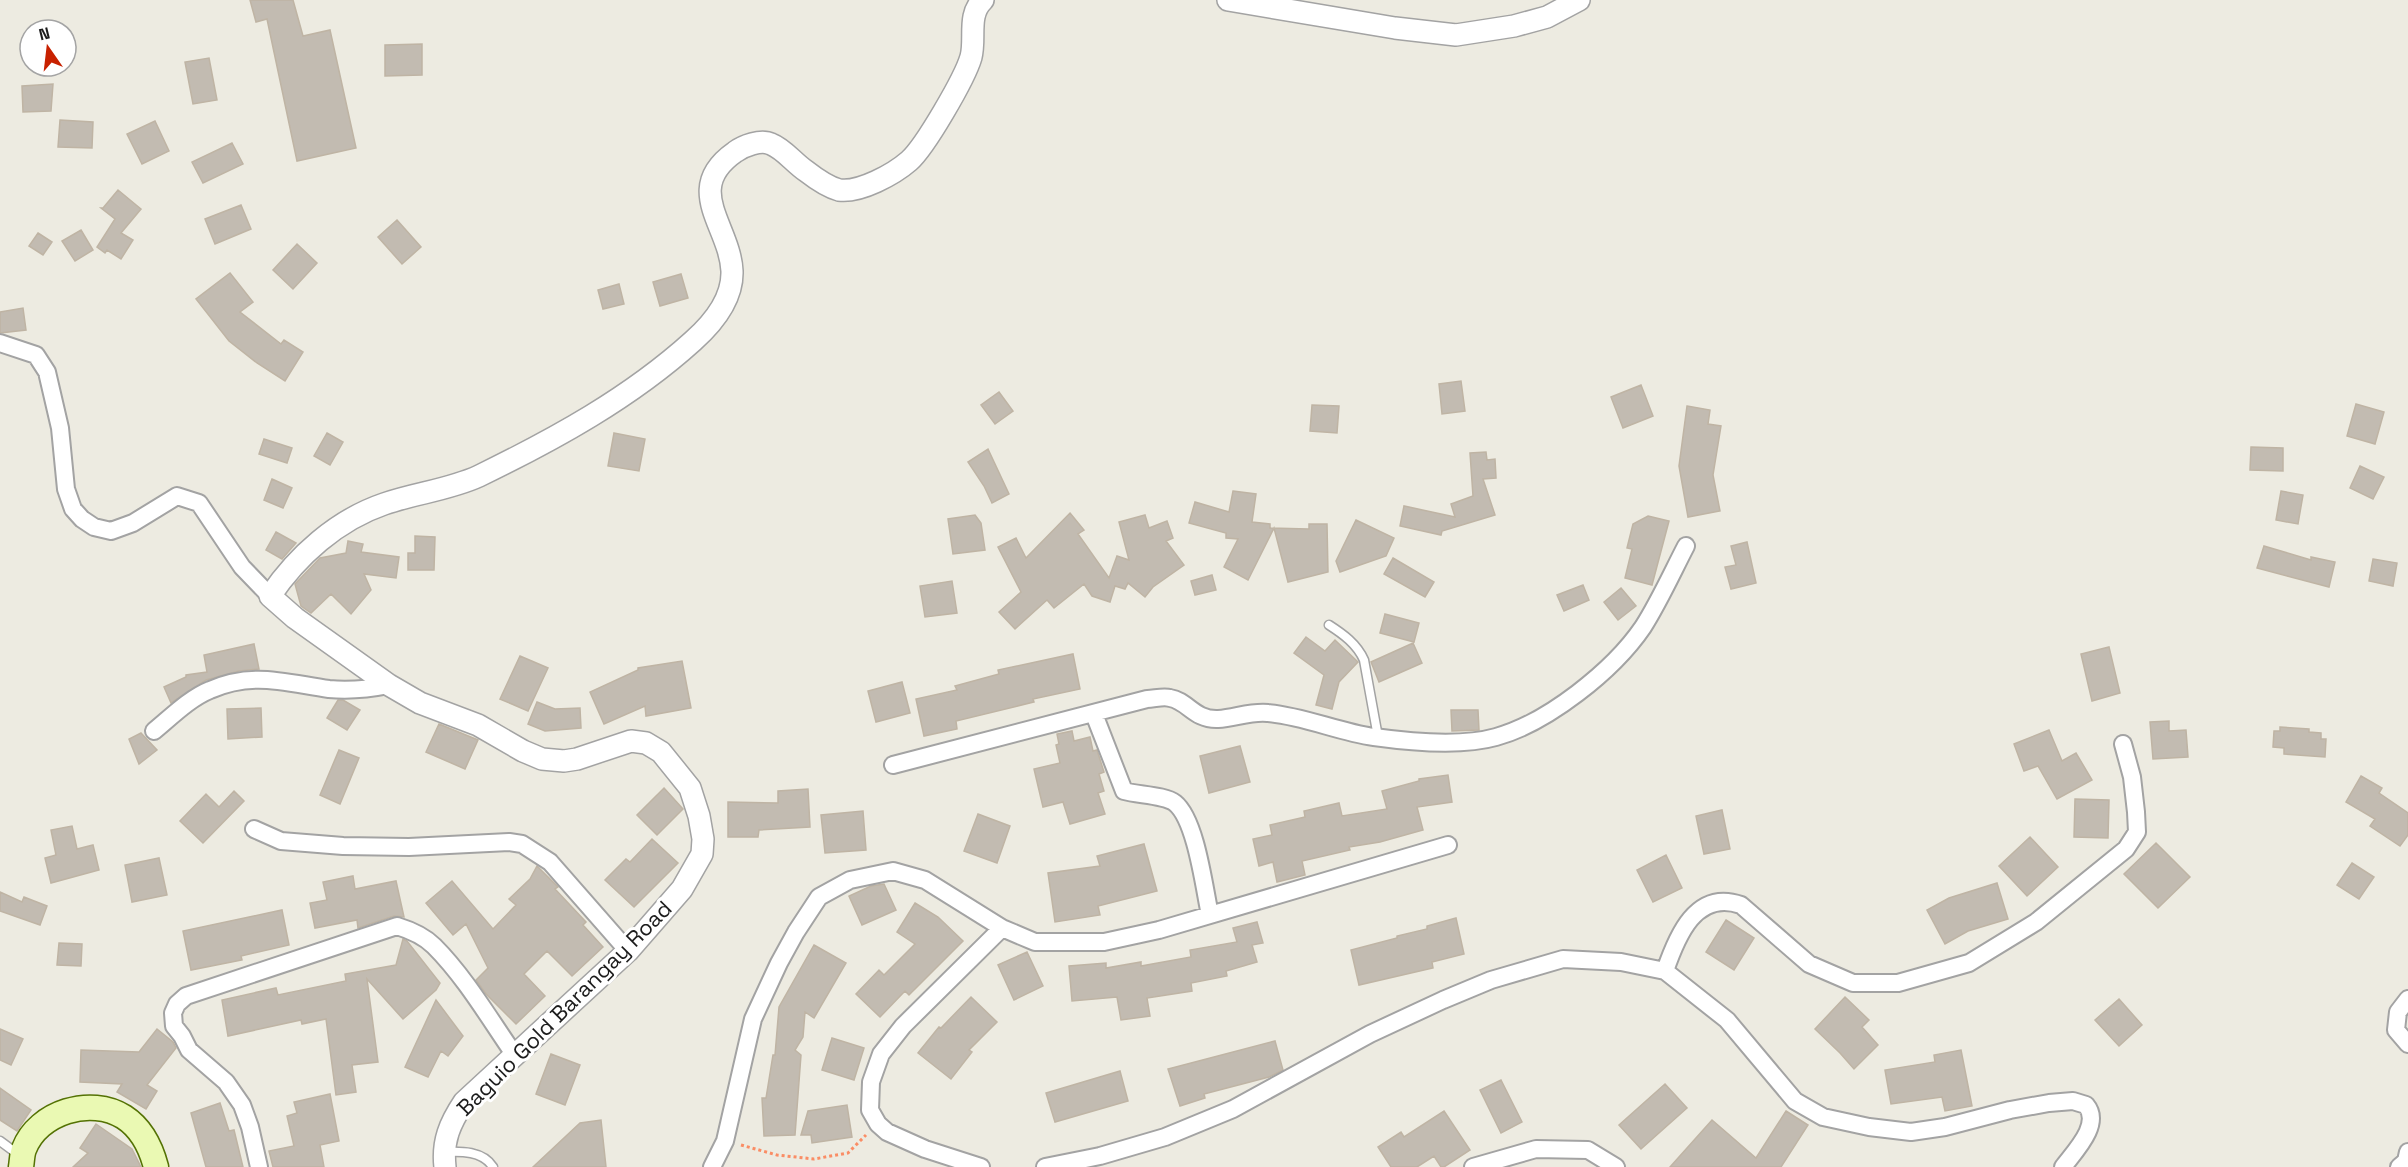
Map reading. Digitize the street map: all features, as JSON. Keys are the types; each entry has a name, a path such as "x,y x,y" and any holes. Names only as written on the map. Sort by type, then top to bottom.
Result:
{"main road":[{"path":"21,1162 24,1148 43,1123 64,1112 94,1108 123,1116 140,1131 153,1155 156,1167"}],"street":[{"path":"0,343 36,355 47,372 60,428 66,489 73,510 82,519 94,527 111,531 133,523 177,496 199,503 242,567 270,596 295,565 320,540 355,518 382,504 479,476 573,427 628,393 708,327 720,313 732,274 729,254 712,210 709,195 711,180 720,165 736,151 764,142 772,144 807,172 839,189 863,186 890,176 911,159 944,109 966,69 972,54 972,26 976,6 983,0"},
{"path":"1228,0 1395,28 1456,35 1514,26 1547,17 1579,0"},
{"path":"893,765 1147,699 1170,698 1202,717 1217,719 1266,713 1287,715 1334,729 1407,740 1475,741 1514,731 1541,717 1585,687 1618,657 1643,626 1686,546"},
{"name":"Baguio Gold Barangay Road","path":"270,596 295,618 389,685 420,703 478,725 523,751 542,759 564,761 577,759 631,741 646,743 661,752 690,788 699,816 703,839 702,854 682,889 628,951 464,1102 450,1124 444,1159"},
{"path":"154,731 209,690 236,682 261,679 286,680 329,689 354,690 389,685"},
{"path":"1094,714 1124,791 1174,802 1186,817 1210,915"},
{"path":"1665,971 1675,942 1691,918 1706,906 1719,901 1730,901 1741,905 1809,963 1853,983 1898,983 1969,963 2036,922 2126,849 2137,832 2132,777 2123,744"},
{"path":"254,829 281,841 354,846 409,847 509,842 522,844 550,862 628,951"},
{"path":"712,1167 725,1141 753,1019 796,932 819,897 831,888 850,880 893,871 925,880 1002,928 1035,942 1104,942 1159,930 1448,845"},
{"path":"259,1167 250,1127 242,1105 226,1082 189,1050 174,1026 173,1013 177,1004 186,996 397,926 413,931 432,944 459,975 514,1054"},
{"path":"981,1167 918,1146 887,1132 878,1124 870,1110 870,1082 881,1054 903,1026 1002,928"},
{"path":"1045,1167 1100,1156 1166,1137 1233,1109 1370,1034 1491,980 1563,959 1621,962 1665,971 1727,1020 1795,1101 1823,1117 1869,1127 1911,1132 1945,1127 2010,1110 2049,1103 2073,1101 2086,1105 2091,1123 2063,1167"},
{"path":"2408,999 2398,1012 2396,1030 2408,1044"},
{"path":"1473,1167 1536,1149 1588,1150 1616,1167"},
{"path":"2399,1167 2406,1161 2408,1152"}],"lane":[{"path":"1329,625 1354,645 1364,660 1378,737"},
{"path":"0,1141 21,1162"},
{"path":"444,1159 464,1151 489,1162 493,1167"}],"path":[{"path":"725,1141 777,1155 814,1159 848,1153 878,1124"}],"building":[{"path":"250,0 293,0 303,36 330,30 356,148 297,161 267,19 256,22"},
{"path":"422,44 422,75 385,76 385,45"},
{"path":"209,58 217,100 193,104 185,62"},
{"path":"53,84 51,111 23,112 22,86"},
{"path":"60,120 93,122 92,148 58,147"},
{"path":"155,121 169,151 142,164 127,134"},
{"path":"232,143 243,164 203,183 192,162"},
{"path":"118,190 141,209 121,233 133,240 121,259 97,247 115,219 101,208"},
{"path":"241,205 251,229 215,244 205,219"},
{"path":"397,220 421,247 402,264 378,237"},
{"path":"81,230 93,250 75,261 62,241"},
{"path":"38,233 52,242 43,255 29,246"},
{"path":"297,244 317,263 293,289 273,270"},
{"path":"230,273 253,302 240,312 281,344 284,340 303,352 285,381 229,341 196,299"},
{"path":"681,274 688,298 660,306 653,282"},
{"path":"619,284 624,304 603,309 598,290"},
{"path":"23,308 26,330 0,333 0,312"},
{"path":"1461,381 1465,411 1442,414 1439,384"},
{"path":"1641,385 1653,416 1623,428 1611,397"},
{"path":"999,392 1013,411 995,424 981,405"},
{"path":"2356,404 2384,412 2375,444 2347,436"},
{"path":"1312,405 1339,406 1337,433 1310,431"},
{"path":"1687,406 1710,410 1708,424 1721,426 1713,475 1720,511 1688,517 1679,466"},
{"path":"327,433 343,442 330,465 314,456"},
{"path":"614,433 645,439 639,471 608,466"},
{"path":"264,439 292,448 287,463 259,454"},
{"path":"2251,447 2283,448 2283,471 2250,470"},
{"path":"988,449 1009,494 992,503 968,462"},
{"path":"1486,452 1487,460 1495,459 1496,478 1483,479 1495,515 1442,531 1441,535 1400,526 1404,506 1455,517 1451,504 1473,496 1470,453"},
{"path":"2360,466 2384,477 2373,499 2350,488"},
{"path":"272,479 292,488 283,508 264,500"},
{"path":"1233,491 1256,494 1252,522 1270,524 1270,528 1274,528 1248,580 1224,567 1238,539 1226,538 1226,533 1189,523 1195,502 1229,512"},
{"path":"2281,491 2303,495 2298,524 2276,520"},
{"path":"1070,513 1084,530 1078,534 1109,578 1117,556 1129,560 1119,522 1145,515 1149,528 1167,521 1173,538 1166,541 1184,565 1153,587 1145,597 1128,583 1125,589 1115,586 1110,602 1092,596 1084,584 1054,608 1047,600 1015,629 999,612 1021,592 998,547 1016,538 1026,558"},
{"path":"975,515 981,523 985,550 953,554 948,519"},
{"path":"1648,516 1669,521 1652,585 1625,578 1632,549 1627,548 1633,524"},
{"path":"1356,520 1394,538 1386,556 1340,572 1336,561"},
{"path":"1309,524 1327,524 1328,572 1288,582 1274,528 1309,529"},
{"path":"276,532 296,543 282,559 266,550"},
{"path":"415,536 435,537 434,570 408,570 408,553 415,553"},
{"path":"348,541 363,544 361,552 399,557 396,578 364,574 371,590 351,614 331,594 311,613 301,606 295,584 320,558 346,553"},
{"path":"1747,542 1756,583 1731,589 1725,567 1736,565 1731,546"},
{"path":"2264,546 2311,560 2311,557 2335,562 2329,587 2257,568"},
{"path":"1393,558 1434,582 1425,597 1384,574"},
{"path":"2373,559 2397,563 2393,586 2369,581"},
{"path":"1212,575 1216,590 1195,595 1191,581"},
{"path":"952,581 957,613 925,617 920,586"},
{"path":"1583,585 1589,600 1564,611 1557,595"},
{"path":"1621,588 1636,606 1618,620 1604,602"},
{"path":"1385,614 1419,623 1414,642 1380,633"},
{"path":"1306,637 1325,651 1335,640 1358,662 1339,682 1332,709 1316,705 1324,675 1294,653"},
{"path":"1413,643 1422,663 1379,682 1371,662"},
{"path":"254,644 259,669 239,671 206,680 171,703 164,687 186,675 207,672 204,655"},
{"path":"2109,647 2120,693 2092,701 2081,654"},
{"path":"1073,654 1080,689 1033,699 1034,702 956,721 957,729 924,736 916,699 957,690 955,686 999,674 998,670"},
{"path":"520,656 548,668 528,711 500,699"},
{"path":"682,661 691,708 646,716 645,706 604,724 590,692 638,668"},
{"path":"902,682 910,713 876,722 868,691"},
{"path":"338,700 343,700 360,710 347,730 327,718"},
{"path":"537,702 555,709 580,708 581,728 545,731 528,724"},
{"path":"261,708 262,737 228,739 227,709"},
{"path":"1451,710 1478,710 1479,730 1452,731"},
{"path":"2169,721 2169,731 2186,730 2188,757 2153,759 2150,722"},
{"path":"439,724 478,740 465,769 426,752"},
{"path":"2280,727 2309,729 2309,732 2321,733 2321,739 2326,739 2325,757 2284,754 2284,748 2273,747 2274,731 2280,731"},
{"path":"2049,730 2062,761 2076,753 2092,780 2057,799 2038,766 2024,771 2014,744"},
{"path":"1072,731 1074,741 1090,737 1093,751 1097,750 1104,772 1099,774 1104,791 1098,793 1105,814 1070,824 1063,802 1043,807 1034,769 1060,763 1056,745 1059,744 1057,734"},
{"path":"141,733 157,750 139,764 129,739"},
{"path":"1240,746 1250,782 1209,793 1200,756"},
{"path":"339,750 359,758 340,804 320,795"},
{"path":"1448,775 1452,802 1417,807 1423,830 1380,842 1349,847 1350,850 1302,861 1305,875 1277,882 1273,862 1259,866 1253,839 1272,835 1270,825 1305,817 1304,811 1339,803 1342,816 1387,809 1382,791 1419,781 1419,779"},
{"path":"2361,776 2382,788 2379,793 2408,813 2408,835 2400,846 2370,826 2375,819 2346,802"},
{"path":"664,788 683,809 657,835 637,815"},
{"path":"808,789 810,827 759,830 758,837 728,837 728,802 778,803 778,791"},
{"path":"234,791 244,801 203,843 180,821 206,794 219,807"},
{"path":"2075,799 2109,800 2108,838 2074,837"},
{"path":"1722,810 1730,849 1704,854 1696,816"},
{"path":"863,811 866,850 825,853 821,815"},
{"path":"978,814 1010,826 997,863 964,851"},
{"path":"72,826 77,849 93,845 99,870 51,883 45,858 56,855 51,830"},
{"path":"2030,837 2058,867 2027,896 1999,866"},
{"path":"652,839 678,863 634,907 605,880 626,859 630,862"},
{"path":"2156,843 2190,877 2158,908 2124,874"},
{"path":"1144,844 1157,891 1098,906 1100,915 1055,922 1048,873 1100,866 1097,856"},
{"path":"1666,855 1682,888 1653,902 1637,870"},
{"path":"159,858 167,895 132,902 125,865"},
{"path":"2352,863 2374,877 2359,899 2337,885"},
{"path":"537,866 558,887 555,889 586,922 583,925 603,947 572,976 547,951 524,974 545,996 516,1024 486,994 476,980 488,968 466,924 453,935 426,903 452,881 493,929 516,905 509,899 530,879"},
{"path":"353,876 355,889 396,881 404,917 394,916 358,928 357,920 315,928 310,903 327,900 323,882"},
{"path":"1997,883 2008,919 1968,931 1945,944 1927,910 1949,898"},
{"path":"884,884 896,910 862,925 849,896 871,886"},
{"path":"0,892 22,902 24,897 47,906 40,925 0,911"},
{"path":"915,903 938,917 963,941 909,995 905,991 880,1017 856,994 879,970 884,975 915,944 897,932"},
{"path":"282,910 289,945 241,956 242,960 191,970 183,931"},
{"path":"1456,918 1464,954 1432,962 1433,968 1359,985 1351,950 1427,929 1427,926"},
{"path":"1726,920 1754,938 1734,970 1706,952"},
{"path":"1257,922 1263,943 1252,945 1257,962 1226,971 1227,976 1191,983 1192,991 1147,998 1150,1016 1121,1020 1117,997 1072,1001 1069,966 1106,963 1106,968 1141,962 1141,966 1191,957 1190,950 1237,942 1233,928"},
{"path":"403,939 440,983 436,990 403,1019 367,979 378,1062 352,1065 356,1092 336,1095 326,1019 302,1024 301,1020 228,1036 222,1000 276,988 278,995 346,981 345,974 396,965"},
{"path":"59,943 82,944 81,966 57,965"},
{"path":"814,945 846,963 814,1018 805,1012 803,1037 795,1050 801,1055 795,1135 764,1136 762,1098 766,1098 773,1055 775,1055 779,1007"},
{"path":"1027,952 1043,986 1014,1000 998,965"},
{"path":"971,997 997,1022 969,1050 972,1052 951,1079 918,1053 939,1027 941,1028"},
{"path":"1845,997 1869,1020 1862,1027 1878,1045 1854,1069 1815,1029"},
{"path":"2119,999 2142,1025 2119,1046 2095,1020"},
{"path":"436,1000 463,1036 448,1056 441,1051 428,1077 405,1067"},
{"path":"0,1029 23,1039 11,1065 0,1060"},
{"path":"157,1029 173,1042 176,1048 147,1085 157,1091 146,1109 117,1092 122,1084 80,1082 81,1050 139,1052"},
{"path":"832,1038 864,1048 854,1080 822,1070"},
{"path":"1275,1041 1283,1070 1269,1077 1204,1094 1205,1098 1180,1106 1168,1069"},
{"path":"1961,1050 1972,1106 1945,1111 1942,1097 1891,1104 1885,1070 1935,1062 1934,1055"},
{"path":"551,1054 580,1065 565,1105 536,1094"},
{"path":"1120,1071 1128,1101 1055,1122 1046,1093"},
{"path":"1501,1080 1522,1122 1501,1133 1480,1090"},
{"path":"1665,1084 1687,1108 1641,1149 1619,1125"},
{"path":"0,1088 31,1110 17,1131 0,1120"},
{"path":"330,1094 339,1141 320,1145 324,1167 273,1167 269,1151 294,1146 287,1116 297,1113 294,1102"},
{"path":"220,1103 229,1131 234,1130 243,1167 206,1167 191,1113"},
{"path":"847,1105 852,1137 812,1143 811,1135 801,1135 808,1111"},
{"path":"1444,1111 1470,1150 1444,1167 1441,1167 1434,1156 1417,1167 1391,1167 1378,1147 1401,1132 1404,1137"},
{"path":"1786,1111 1808,1125 1781,1167 1670,1167 1712,1120 1756,1158"},
{"path":"601,1120 606,1167 533,1167 580,1123"},
{"path":"96,1124 132,1149 141,1167 73,1167 88,1153 80,1148"}]}
